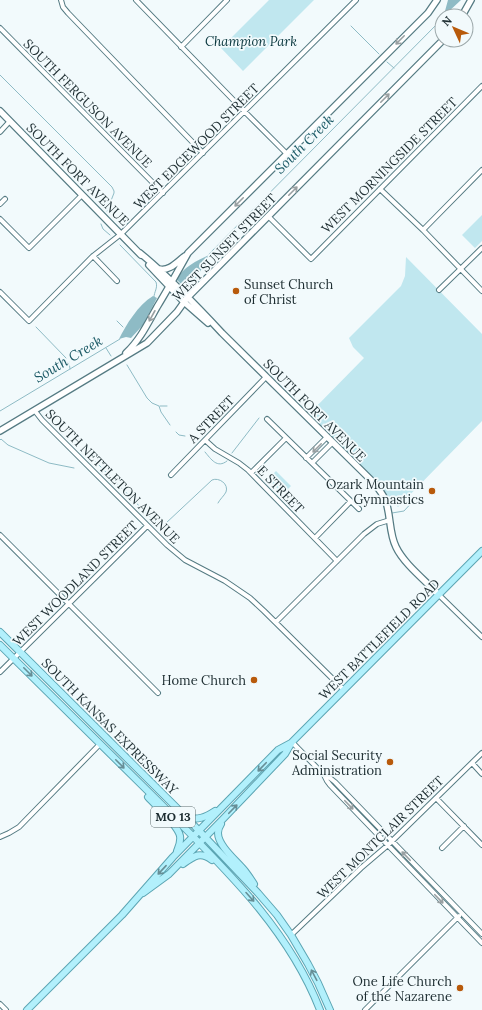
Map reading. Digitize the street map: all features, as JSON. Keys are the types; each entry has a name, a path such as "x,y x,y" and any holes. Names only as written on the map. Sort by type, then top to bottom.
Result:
{"main road":[{"name":"WEST SUNSET STREET","path":"117,361 134,346 144,332 188,253 428,13 436,0"},
{"name":"WEST SUNSET STREET","path":"0,432 147,344 177,312 186,300 435,48"},
{"name":"SOUTH FORT AVENUE","path":"0,111 82,195 159,270 170,284"},
{"name":"SOUTH FORT AVENUE","path":"140,253 152,268 222,333 379,489 386,502 394,543 399,553 439,595"},
{"path":"159,270 169,268 188,253"},
{"name":"WEST BATTLEFIELD ROAD","path":"142,893 169,874 224,819 285,754 292,742 482,551"},
{"name":"SOUTH KANSAS EXPRESSWAY","path":"0,632 200,830 258,892 291,935 308,964 330,1008"},
{"name":"SOUTH KANSAS EXPRESSWAY","path":"0,645 200,843 264,913 283,940 304,975 320,1010"},
{"name":"WEST BATTLEFIELD ROAD","path":"27,1010 142,893 193,837 278,750 292,742"},
{"path":"137,781 148,797 180,833 180,844 174,857"},
{"path":"186,817 196,819 205,817 218,809 233,796"},
{"path":"224,819 218,830 220,839 227,851 249,876 258,892"},
{"path":"169,874 193,857 202,855 213,861 241,887"}],"street":[{"path":"61,0 63,7 68,13 203,153"},
{"path":"136,0 287,154"},
{"path":"140,4 144,0"},
{"path":"181,47 227,0"},
{"name":"WEST EDGEWOOD STREET","path":"0,292 29,321 93,256 121,234 356,0"},
{"name":"SOUTH FERGUSON AVENUE","path":"0,28 162,193"},
{"name":"WEST MORNINGSIDE STREET","path":"268,216 311,259 482,86"},
{"path":"0,132 10,122"},
{"path":"422,230 482,170"},
{"path":"380,189 482,292"},
{"path":"0,219 29,248 82,195"},
{"path":"0,204 5,199"},
{"path":"439,290 482,248"},
{"path":"93,256 117,281"},
{"name":"A STREET","path":"170,475 266,377"},
{"name":"SOUTH NETTLETON AVENUE","path":"35,411 42,420 160,539 177,554 194,565 225,581 257,604 344,690"},
{"path":"267,419 359,510"},
{"path":"306,458 327,437"},
{"path":"250,473 286,438"},
{"name":"E STREET","path":"205,440 215,449 239,462 337,561"},
{"path":"312,463 332,443"},
{"path":"315,538 351,501"},
{"path":"276,622 371,528 377,524 390,520"},
{"name":"WEST WOODLAND STREET","path":"0,672 147,526"},
{"path":"0,535 158,693"},
{"name":"SOUTH FORT AVENUE","path":"439,595 482,637"},
{"path":"292,742 324,775 335,782 482,934"},
{"path":"0,836 9,833 19,826 100,744"},
{"name":"WEST MONTCLAIR STREET","path":"291,935 361,868 388,846 482,753"},
{"path":"472,763 482,774"},
{"path":"324,775 330,786 482,943"},
{"path":"436,798 482,845"},
{"path":"442,848 464,826"},
{"path":"365,1010 462,913"},
{"path":"0,1004 6,1010"}],"green space":[{"name":"Champion Park","path":"269,0 314,0 243,71 221,48"},
{"path":"482,215 482,241 475,248 462,235"},
{"path":"406,257 482,334 482,421 398,507 308,415 364,358 353,347 349,338 401,286 405,276"},
{"path":"276,471 291,486 283,494 268,479"}],"shaded area":[{"path":"448,0 461,0 452,8 446,8"},
{"path":"209,255 195,281 185,288 177,280 179,275 190,265"},
{"path":"153,296 157,298 143,325 131,338 126,337 119,339 137,310"}],"waterway":[{"path":"351,26 379,54"},
{"name":"South Creek","path":"209,254 434,27"},
{"path":"387,62 394,68"},
{"path":"0,75 112,187 114,193 107,211"},
{"path":"101,224 103,229 110,235"},
{"path":"120,245 156,282 157,286 154,297"},
{"path":"117,321 123,327"},
{"path":"36,327 66,358"},
{"name":"South Creek","path":"0,411 120,339"},
{"path":"106,348 111,356"},
{"name":"South Creek","path":"69,362 70,369"},
{"path":"127,365 147,398 152,403 159,406 161,412 170,425"},
{"path":"160,406 167,406"},
{"path":"232,453 259,418"},
{"path":"176,432 179,435 185,436"},
{"path":"0,440 1,439 8,445 49,463 74,468"},
{"path":"205,452 217,464 227,461"},
{"path":"95,461 157,524"},
{"path":"165,524 212,480 215,479 223,482 227,489 218,503"},
{"path":"392,513 404,511 415,499"}],"place":[{"name":"Sunset Church of Christ","path":"236,291"},
{"name":"Ozark Mountain Gymnastics","path":"432,491"},
{"name":"Home Church","path":"254,680"},
{"name":"Social Security Administration","path":"390,762"},
{"name":"One Life Church of the Nazarene","path":"460,988"}]}
